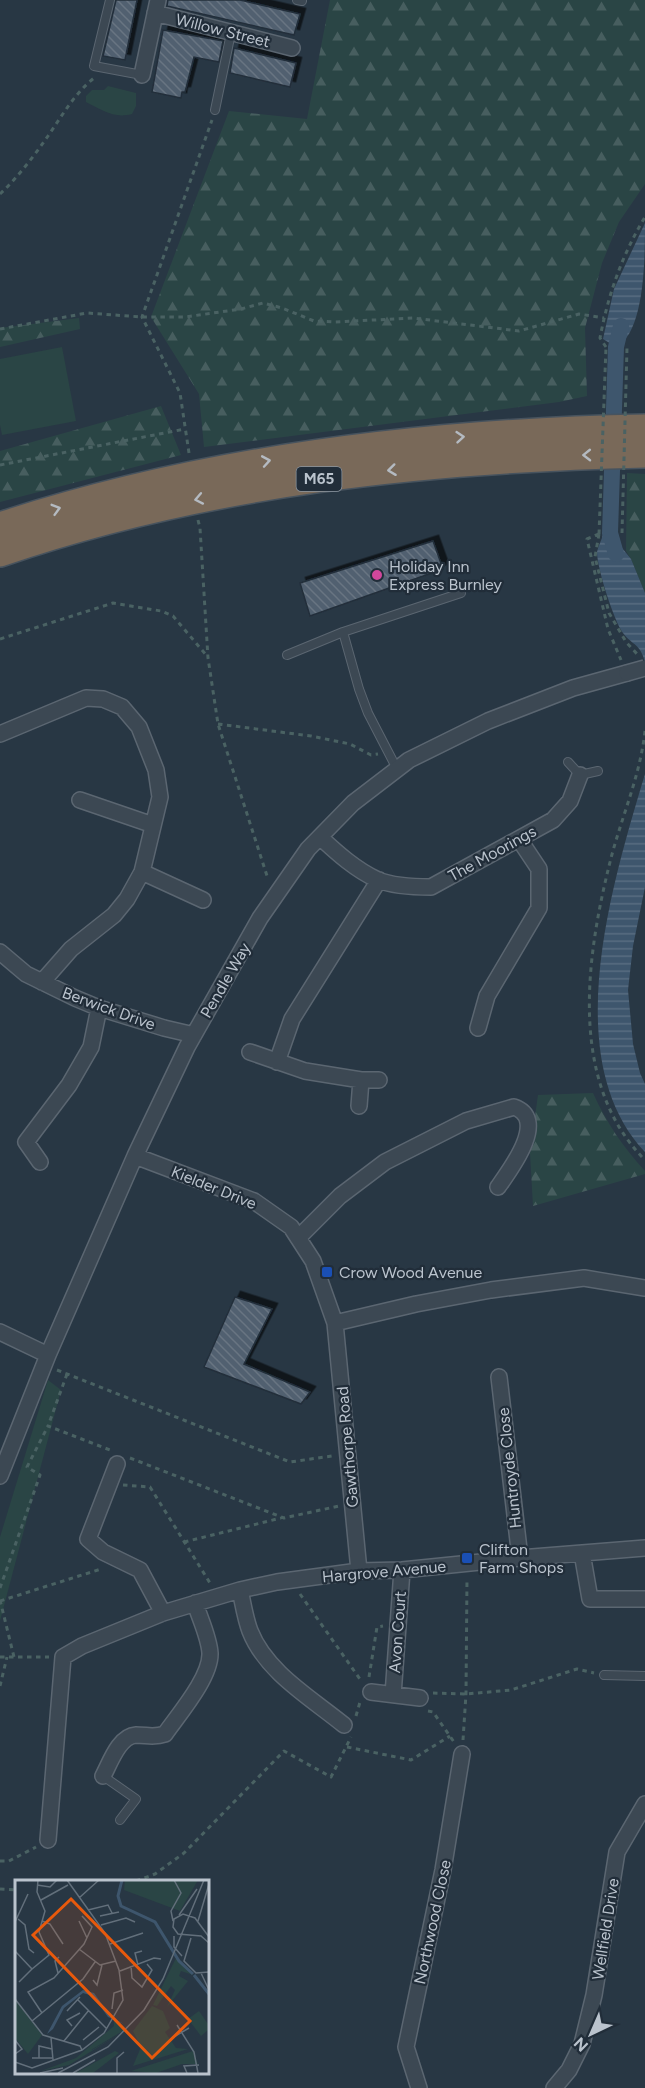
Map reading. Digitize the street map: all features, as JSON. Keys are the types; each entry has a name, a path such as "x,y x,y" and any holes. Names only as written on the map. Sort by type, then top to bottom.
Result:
{"highway":[{"name":"M65","path":"0,526 119,491 188,475 297,455 418,441 561,429 645,428"},
{"name":"M65","path":"0,553 38,540 195,499 309,481 429,465 556,456 645,454"}],"street":[{"name":"Willow Street","path":"157,7 231,33 292,48"},
{"path":"142,75 157,7"},
{"name":"Pendle Way","path":"0,1476 46,1360 135,1156 194,1035 260,918 308,849 353,803 409,760 488,721 573,688 627,673 642,662"},
{"path":"0,734 86,698 103,699 122,706 138,727 156,770 160,797 142,872 127,899 114,915 71,949 42,982"},
{"name":"The Moorings","path":"320,837 343,858 379,880 431,887 553,820 570,801 580,775"},
{"path":"80,800 153,825"},
{"path":"478,1028 487,996 539,908 539,869 519,839"},
{"path":"142,872 203,900"},
{"path":"277,1062 292,1019 379,880"},
{"name":"Berwick Drive","path":"0,952 26,974 99,1008 194,1035"},
{"path":"40,1162 26,1142 69,1085 91,1047 99,1008"},
{"path":"250,1052 315,1073 361,1080 379,1080"},
{"path":"359,1106 361,1080"},
{"path":"298,1238 340,1196 385,1162 466,1121 514,1107 526,1115 528,1129 525,1143 517,1160 498,1187"},
{"name":"Kielder Drive","path":"135,1156 254,1201 291,1227 313,1261 335,1323"},
{"path":"335,1323 416,1304 492,1290 584,1278 645,1288"},
{"name":"Gawthorpe Road","path":"335,1323 359,1571"},
{"path":"0,1332 46,1360"},
{"name":"Huntroyde Close","path":"499,1377 520,1558"},
{"path":"118,1457 88,1539 103,1552 140,1570 163,1613"},
{"name":"Hargrove Avenue","path":"63,1657 82,1646 163,1613 240,1590 291,1580 359,1571 402,1570 645,1548"},
{"path":"582,1553 590,1599 645,1599"},
{"name":"Avon Court","path":"393,1695 402,1570"},
{"path":"240,1590 250,1632 268,1661 287,1680 344,1725"},
{"path":"103,1776 121,1744 128,1737 137,1735 157,1737 165,1734 199,1685 207,1668 210,1653 195,1603"},
{"path":"48,1840 63,1657"},
{"name":"Avon Court","path":"371,1692 420,1698"},
{"name":"Northwood Close","path":"419,2088 406,2047 443,1870 462,1754"},
{"name":"Wellfield Drive","path":"554,2088 569,2070 582,2044 594,1995 617,1852 645,1804"}],"lane":[{"path":"111,0 94,66 104,70 142,75"},
{"path":"215,110 231,33"},
{"path":"287,655 343,632 461,593"},
{"path":"343,632 361,696 397,769"},
{"path":"568,762 580,775 598,771"},
{"path":"604,1675 645,1676"},
{"path":"103,1776 136,1798 120,1820"}],"path":[{"path":"0,194 11,184 46,139 80,89 104,70"},
{"path":"189,453 180,393 142,317 215,110"},
{"path":"642,662 626,642 609,613 595,557 599,534 606,347 600,338 619,269 645,217"},
{"path":"0,329 87,313 185,317 241,309 263,303 314,321 413,318 519,331 579,314 604,318"},
{"path":"622,533 627,348"},
{"path":"0,465 185,429"},
{"path":"200,528 208,658 218,724 274,898"},
{"path":"599,534 587,539 608,629 627,673"},
{"path":"0,639 113,603 173,615 208,658"},
{"path":"218,724 311,736 350,744 372,755 389,754"},
{"path":"645,731 637,777 610,861 595,934 591,975 593,1055 599,1084 616,1123 636,1152 645,1160"},
{"path":"46,1360 67,1374 290,1462 347,1454"},
{"path":"0,1588 40,1475 27,1467 48,1426 67,1374"},
{"path":"48,1426 118,1457 284,1518"},
{"path":"109,1484 150,1487 218,1597"},
{"path":"184,1542 352,1504"},
{"path":"14,1657 0,1600 123,1562"},
{"path":"462,1754 466,1694 467,1564"},
{"path":"291,1580 364,1686 371,1692"},
{"path":"0,1657 63,1657"},
{"path":"0,1686 7,1657"},
{"path":"138,1880 155,1874 184,1853 284,1751 331,1777 347,1748 411,1760 450,1736 433,1712 419,1709 420,1692 466,1694 511,1690 577,1669 604,1675"},
{"path":"0,1861 9,1862 48,1840"},
{"path":"0,1889 15,1890"}],"green space":[{"path":"330,0 645,0 645,184 619,222 602,263 585,328 587,396 559,402 204,447 199,394 151,317 229,111 307,119"},
{"path":"108,86 136,93 136,106 132,114 114,115 86,102 86,96 92,90 104,90"},
{"path":"79,318 80,329 0,347 0,328"},
{"path":"62,347 76,421 2,435 0,359"},
{"path":"161,406 181,455 0,502 0,451"},
{"path":"627,473 645,474 645,593 626,551"},
{"path":"593,1093 616,1134 645,1174 533,1206 530,1153 538,1095"},
{"path":"48,1380 61,1390 0,1621 0,1537"}],"water":[{"path":"645,223 645,255 638,311 626,339 616,347 603,339 614,289"},
{"path":"610,533 631,559 645,593 645,662 638,648 619,627 603,581 597,552 603,534"},
{"path":"645,774 645,887 633,946 628,990 633,1044 645,1084 645,1152 618,1113 603,1069 598,1020 600,968 608,916 619,865"}],"building":[{"path":"116,0 137,0 125,60 103,56"},
{"path":"168,0 240,0 300,14 294,35 167,6"},
{"path":"163,30 223,41 219,62 194,57 185,92 182,92 181,98 152,92"},
{"path":"234,48 296,63 290,87 230,73"},
{"path":"433,541 443,569 310,616 300,583"},
{"path":"235,1297 272,1309 244,1364 310,1392 301,1404 204,1367"}],"waterway":[{"path":"616,554 610,533 616,347 621,326"}],"place":[{"name":"Holiday Inn Express Burnley","path":"377,575"},
{"name":"Crow Wood Avenue","path":"327,1272"},
{"name":"Clifton Farm Shops","path":"467,1558"}]}
